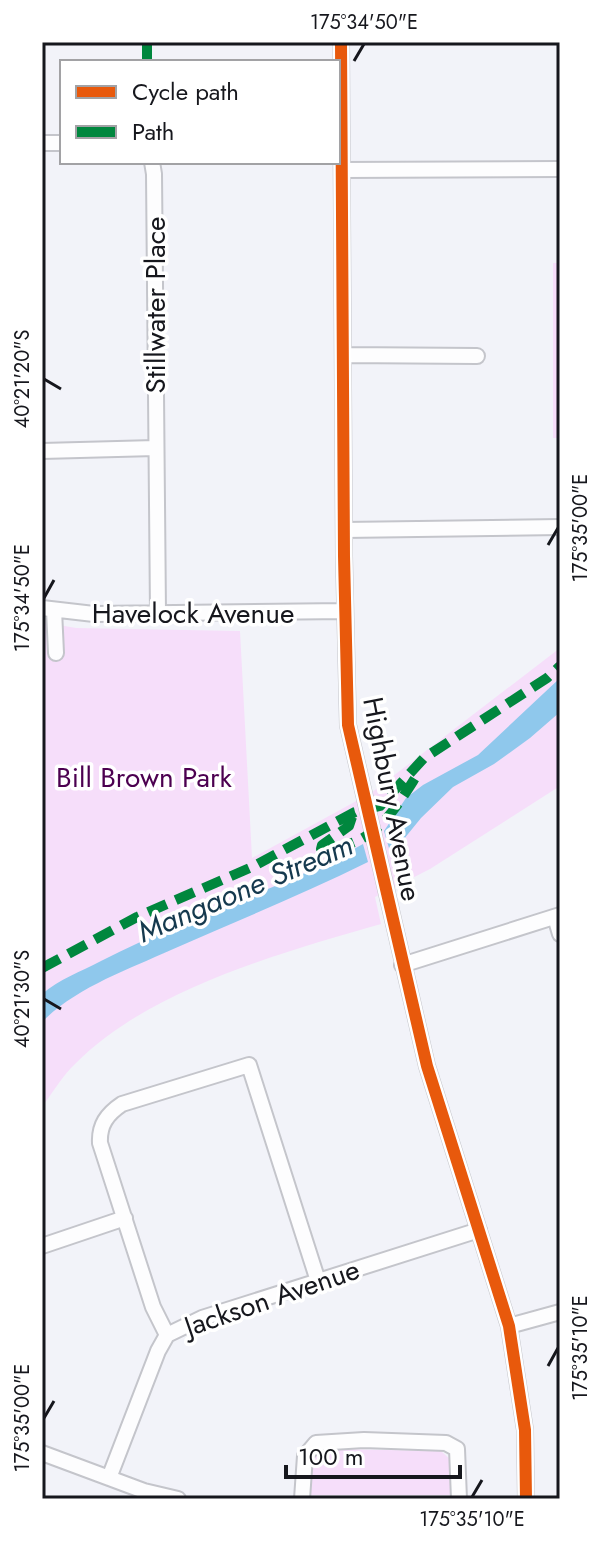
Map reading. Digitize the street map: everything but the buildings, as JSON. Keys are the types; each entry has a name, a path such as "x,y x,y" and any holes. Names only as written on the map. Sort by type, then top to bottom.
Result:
{"street":[{"name":"Highbury Avenue","path":"341,42 348,725 427,1066 509,1326 525,1430 526,1499"},
{"name":"Stillwater Place","path":"152,164 155,190 158,613"},
{"path":"342,170 560,169"},
{"path":"344,355 477,356"},
{"path":"42,451 155,448"},
{"path":"344,530 560,527"},
{"path":"48,609 56,653"},
{"name":"Havelock Avenue","path":"48,609 94,614 345,611"},
{"path":"402,965 557,916 560,934"},
{"path":"167,1335 153,1307 100,1143 99,1134 106,1116 122,1104 249,1065 318,1281"},
{"path":"42,1246 125,1218"},
{"name":"Jackson Avenue","path":"109,1478 152,1362 167,1335 202,1318 479,1230"},
{"path":"509,1326 560,1312"},
{"path":"302,1499 305,1456 316,1443 364,1440 446,1443 457,1449 459,1499"},
{"path":"42,1453 178,1499"}],"green space":[{"path":"553,263 560,263 560,438 553,438"},
{"name":"Bill Brown Park","path":"42,622 76,628 240,631 252,858 371,793 560,648 560,786 430,869 375,897 381,924 219,976 141,1014 76,1063 42,1107"},
{"path":"319,1451 441,1451 453,1462 452,1495 309,1495 311,1459"}],"water":[{"path":"560,678 560,712 494,764 453,787 421,818 391,855 384,831 406,798 423,785 478,755"},
{"path":"363,844 368,862 103,980 71,999 42,1022 42,994 63,980 133,945 298,876"}],"marked path":[{"path":"147,42 147,60"},
{"path":"42,968 137,917 252,867 355,812 380,806 424,758 547,678 560,666"},
{"path":"352,817 349,826 322,845 321,849 340,847 369,834 391,813 419,772"}],"cycle path":[{"path":"341,42 348,725 427,1066 509,1326 525,1430 526,1499"}],"water label":[{"name":"Mangaone Stream","path":"245,888"}]}
